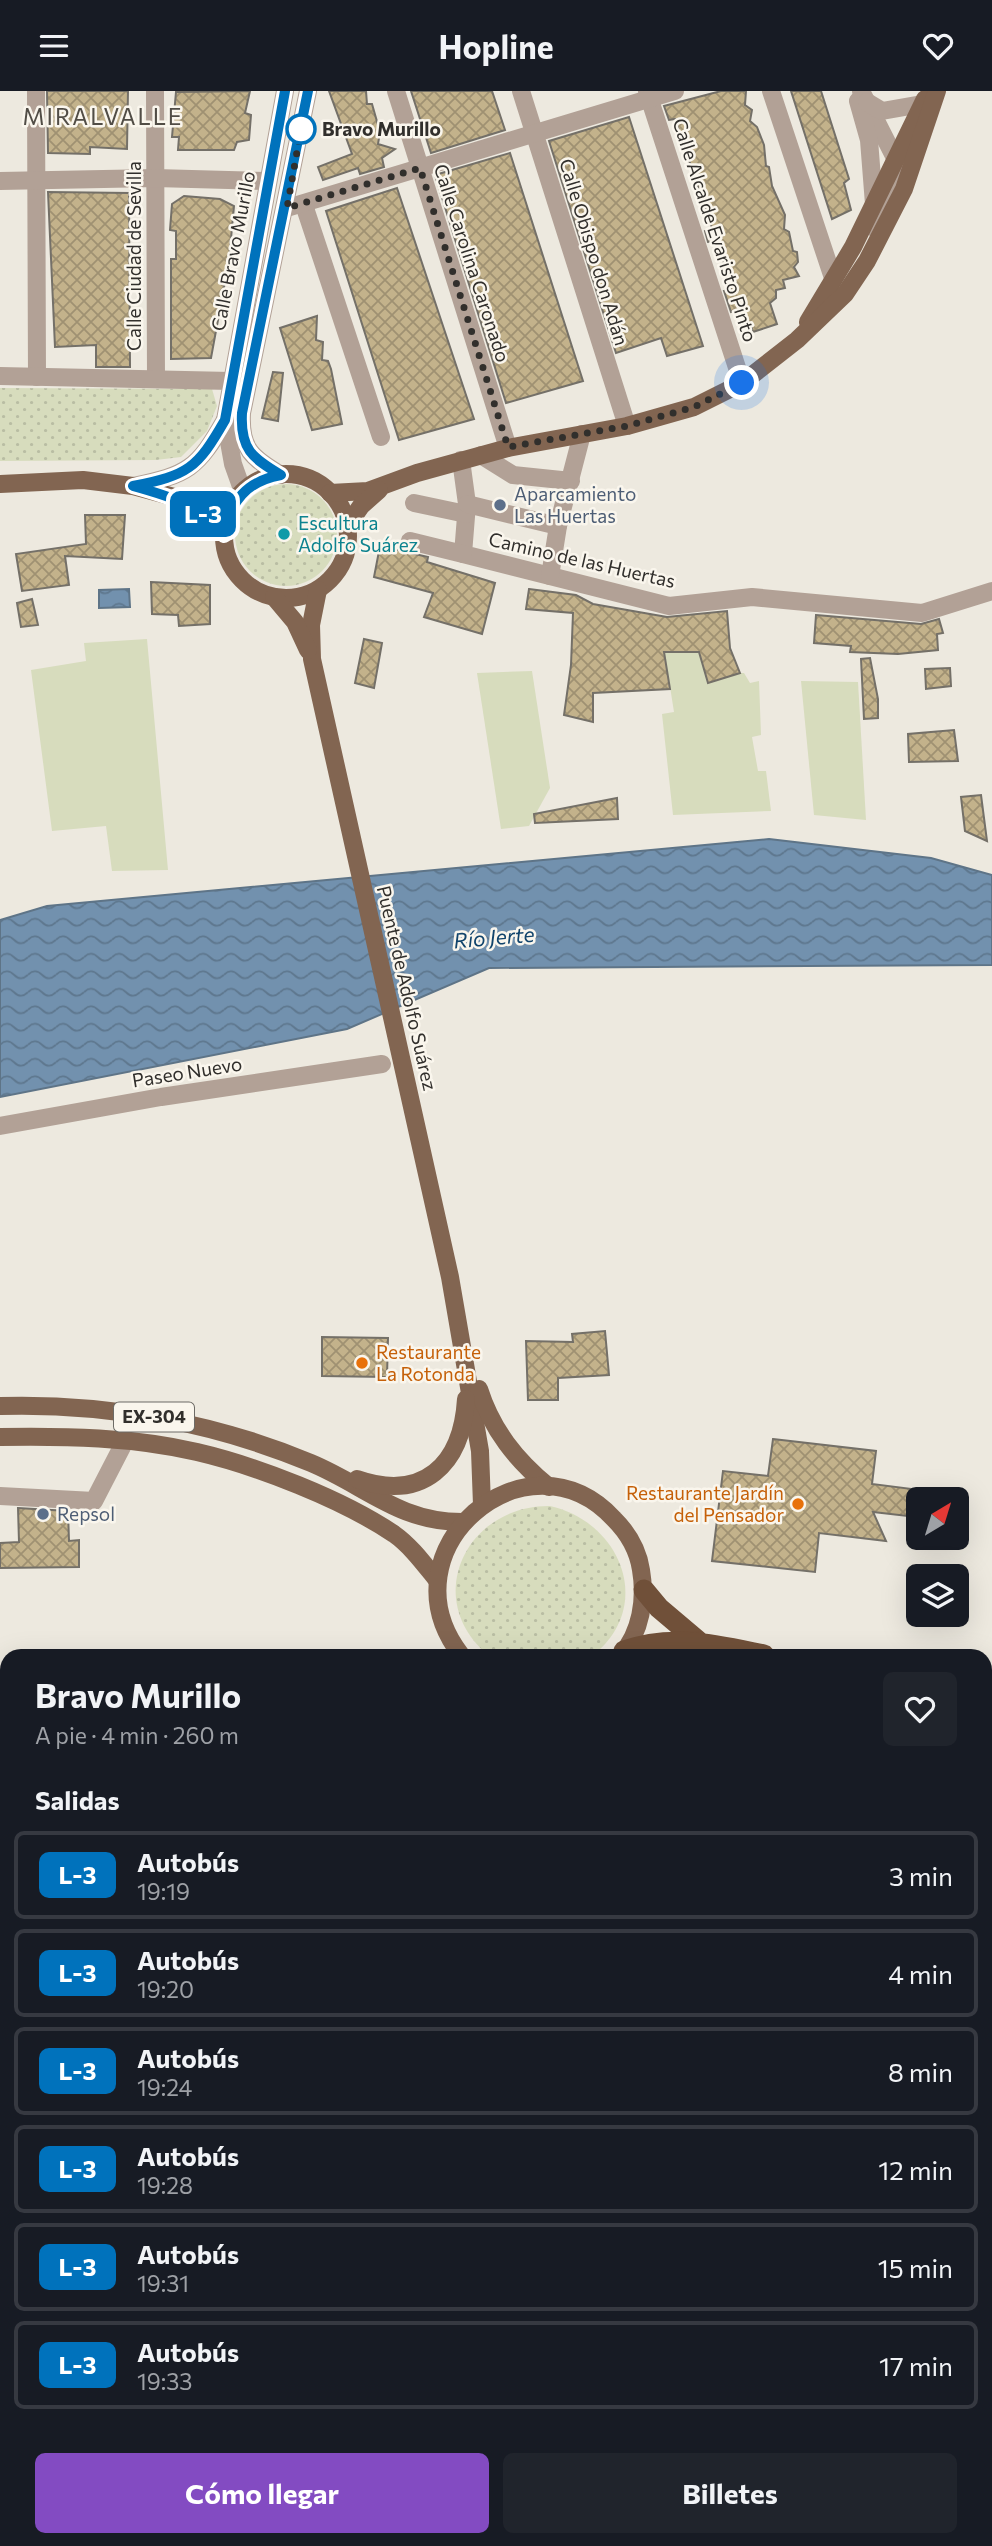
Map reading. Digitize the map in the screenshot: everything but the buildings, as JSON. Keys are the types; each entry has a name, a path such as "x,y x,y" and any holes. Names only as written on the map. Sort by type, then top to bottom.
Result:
{"highway":[{"path":"644,1590 659,1608 698,1641"},
{"path":"632,1649 647,1643 698,1641 736,1649"}],"main road":[{"path":"330,493 382,488 461,460 508,447 627,426 694,407 742,383 797,340 845,294 867,261 904,189 937,91"},
{"path":"797,340 853,247 926,98"},
{"path":"224,535 227,517 239,496 254,483 281,475 299,476 316,482 330,493 341,508 347,526 347,545 342,563 332,578 318,590 297,597 274,597"},
{"path":"0,484 83,480 133,486 174,497 211,519 224,535 233,568 244,582 274,597 295,622 312,661"},
{"path":"347,526 360,506 382,488"},
{"path":"174,497 239,496"},
{"path":"312,661 311,625 318,590"},
{"name":"Puente de Adolfo Suárez","path":"312,661 460,1328"},
{"path":"460,1328 480,1451 482,1505"},
{"path":"460,1328 486,1410 517,1458 549,1487"},
{"path":"312,1463 374,1485 402,1486 424,1478 444,1464 457,1448 465,1412 467,1375"},
{"name":"EX-304","path":"0,1406 110,1409 195,1424 312,1463 416,1517 439,1522 462,1522"},
{"name":"EX-304","path":"0,1437 125,1441 197,1452 300,1486 395,1535 418,1555 437,1580"},
{"path":"458,1649 443,1623 437,1580 445,1549 462,1522 482,1505 514,1490 549,1487 588,1499 605,1509 626,1532 639,1560 644,1590 639,1622 624,1649"}],"street":[{"path":"36,91 37,377"},
{"name":"Calle Ciudad de Sevilla","path":"155,91 156,379"},
{"name":"Calle Bravo Murillo","path":"239,496 225,420 285,91"},
{"path":"281,475 250,453 243,441 241,429 295,207 308,91"},
{"name":"Calle Carolina Caronado","path":"396,91 508,447"},
{"name":"Calle Obispo don Adán","path":"521,91 627,426"},
{"path":"295,207 648,95 675,91"},
{"path":"771,91 832,278"},
{"name":"Calle Alcalde Evaristo Pinto","path":"648,95 742,383"},
{"path":"861,95 882,111 926,98"},
{"path":"861,95 869,140 874,204"},
{"path":"861,95 895,158 895,175 867,261"},
{"path":"895,158 922,138"},
{"path":"869,140 895,158"},
{"path":"0,181 155,178 268,181"},
{"path":"295,207 381,437"},
{"path":"0,376 231,380"},
{"name":"Calle Bravo Murillo","path":"133,486 175,478 205,455 225,420"},
{"path":"550,576 558,526 582,434"},
{"path":"481,455 513,475 570,481"},
{"name":"Camino de las Huertas","path":"461,460 466,509 463,554 587,586 669,606 752,597 922,613 992,591"},
{"path":"414,503 466,509 558,526"},
{"path":"410,541 463,554"},
{"name":"Paseo Nuevo","path":"0,1126 161,1097 382,1064"},
{"path":"0,1496 94,1501 125,1441"}],"green space":[{"path":"0,388 212,389 217,406 207,431 181,457 156,460 0,461"},
{"path":"286,484 305,488 322,499 333,516 337,535 333,554 322,571 305,582 286,586 267,582 250,571 239,554 235,535 239,516 250,499 267,488"},
{"path":"147,639 168,870 112,871 106,826 52,831 31,670 86,661 84,643"},
{"path":"654,652 699,652 708,683 740,673 744,673 750,683 759,681 761,735 752,737 758,771 766,771 771,811 673,815 662,714 674,712 668,674"},
{"path":"532,671 550,788 529,826 501,829 477,673"},
{"path":"801,681 858,682 866,820 814,815"},
{"path":"550,1506 575,1515 595,1529 611,1547 621,1568 625,1591 622,1613 612,1635 599,1649 483,1649 468,1632 458,1608 456,1583 462,1559 476,1538 495,1521 520,1510"}],"water":[{"path":"129,589 130,607 99,608 99,590"},
{"name":"Río Jerte","path":"769,839 931,858 992,875 992,965 489,968 347,1029 0,1097 0,920 47,906"}],"bus line":[{"name":"L-3","path":"285,91 225,420 205,455 175,478 133,486 174,497 211,519 224,535 227,517 235,500 254,483 281,475 250,453 243,441 242,413 255,364 287,208 308,91"}],"place":[{"name":"Bravo Murillo","path":"301,129"},
{"name":"Aparcamiento Las Huertas","path":"500,505"},
{"name":"Escultura Adolfo Suárez","path":"284,534"},
{"name":"Restaurante La Rotonda","path":"362,1363"},
{"name":"Restaurante Jardín del Pensador","path":"798,1504"},
{"name":"Repsol","path":"43,1514"}],"district":[{"name":"MIRALVALLE","path":"103,117"}],"route":[{"path":"301,129 287,208 420,168 508,447 627,426 694,407 742,383"}]}
